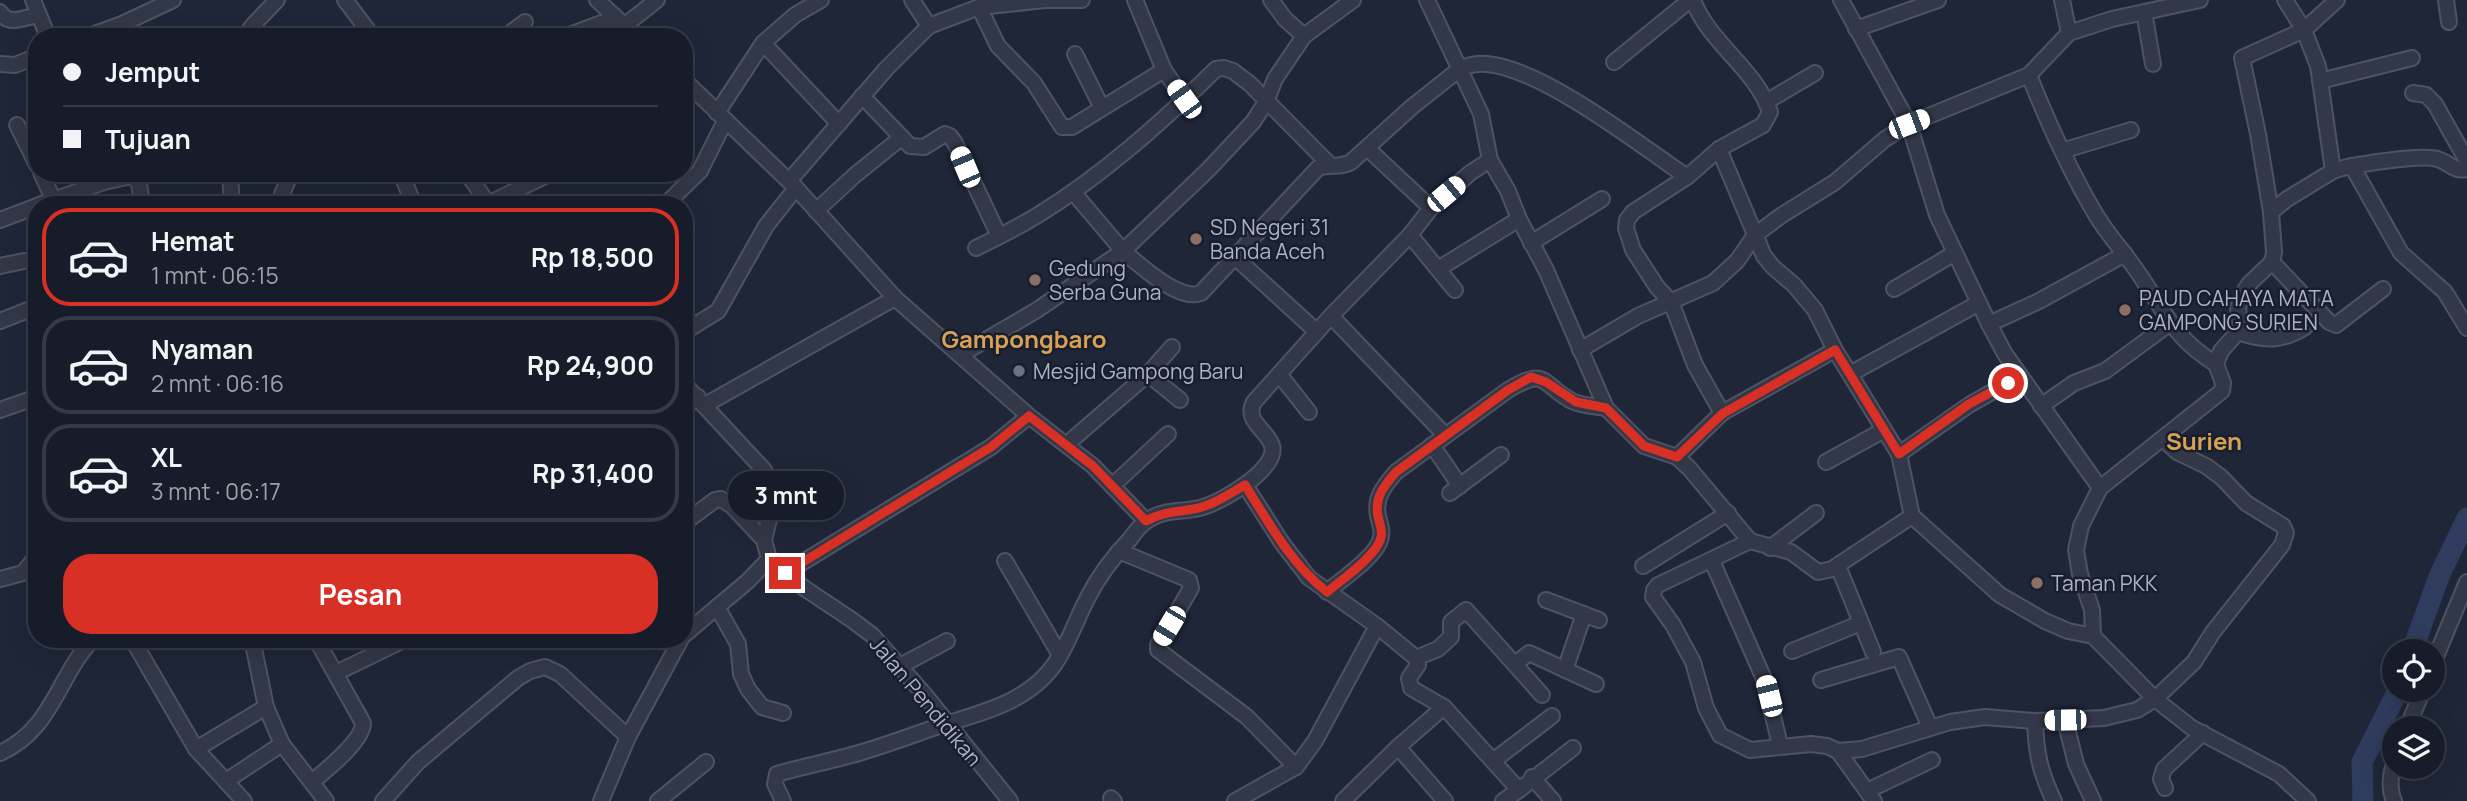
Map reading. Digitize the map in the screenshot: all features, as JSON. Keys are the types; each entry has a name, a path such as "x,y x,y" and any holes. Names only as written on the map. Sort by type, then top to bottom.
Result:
{"street":[{"path":"33,0 44,28"},
{"path":"111,28 173,0"},
{"path":"251,28 277,0"},
{"path":"345,0 366,28"},
{"path":"597,0 627,28"},
{"path":"598,28 620,22 657,0"},
{"path":"693,178 700,171 721,117 763,43 795,15 821,0"},
{"path":"912,0 929,26"},
{"path":"693,326 718,311 766,226 839,124 929,26 979,8 1045,0 1082,0"},
{"path":"1135,0 1164,70 1184,99"},
{"path":"1271,0 1285,19 1304,36"},
{"path":"960,355 1037,310 1123,251 1208,170 1253,122 1266,102 1275,79 1304,36 1353,0"},
{"path":"1427,0 1481,114 1490,160 1508,191 1606,408 1644,446 1677,457 1689,468 1750,541 1791,552 1818,572 1838,566 1912,516"},
{"path":"1614,62 1691,0 1760,91 1770,113 1763,125 1719,149 1687,177 1633,212 1626,223 1627,236 1633,250 1657,287 1671,302 1695,365 1722,414"},
{"path":"1841,0 1909,124 1937,215 1989,324 2020,376 2099,488"},
{"path":"1856,29 1938,0"},
{"path":"2062,0 2069,33"},
{"path":"1580,350 1639,316 1704,288 1726,273 1755,235 1835,182 1885,139 1909,124 2029,75 2069,33 2112,19 2200,0"},
{"path":"2285,0 2304,30 2314,53 2333,171"},
{"path":"2092,636 2092,610 2080,574 2076,550 2081,526 2099,488 2222,391 2216,364 2221,351 2238,332 2238,308 2242,295 2249,284 2272,262 2274,251 2271,212 2242,58 2304,30 2337,0"},
{"path":"2446,0 2449,22"},
{"path":"979,8 998,46 1034,83 1062,127 1072,127 1164,70"},
{"path":"0,12 6,19 13,21 37,15"},
{"path":"2144,12 2153,64"},
{"path":"518,28 526,22"},
{"path":"763,43 839,124"},
{"path":"1075,54 1102,108"},
{"path":"2320,81 2412,58"},
{"path":"0,64 15,65 28,60"},
{"path":"1073,192 1123,251 1174,289 1195,296 1210,286 1315,171 1330,165 1343,166 1461,68 1488,64 1530,77 1567,97 1687,177"},
{"path":"976,248 1037,216 1073,192 1154,126 1216,69 1224,68 1250,84 1330,165"},
{"path":"1766,102 1815,73"},
{"path":"2029,75 2063,151 2096,215 2169,324 2196,352 2216,364"},
{"path":"693,89 793,185 895,298 1029,416 1067,444 1146,521"},
{"path":"2413,93 2426,95 2435,104 2467,161"},
{"path":"862,96 910,146 918,148 931,144 945,134 950,136 999,236"},
{"path":"17,125 28,147"},
{"path":"2063,151 2131,130"},
{"path":"816,211 901,138"},
{"path":"1367,148 1431,208"},
{"path":"1719,149 1764,256 1815,310 1835,350 1899,454 1912,516 2000,595 2045,621 2068,631 2092,636 2155,699 2192,728 2278,774 2308,801"},
{"path":"2271,212 2333,171 2352,166 2415,158 2437,159 2453,169 2467,169"},
{"path":"783,801 775,784 777,774 859,753 1010,702 1049,672 1060,655 1087,597 1119,551 1146,521 1166,512 1202,507 1245,485 1272,456 1272,447 1254,422 1251,410 1255,402 1331,316 1410,235 1431,208 1470,173 1490,160"},
{"path":"2352,166 2401,253 2445,292 2467,328"},
{"path":"70,196 104,182"},
{"path":"505,196 533,182"},
{"path":"674,196 689,182"},
{"path":"1531,243 1602,200"},
{"path":"0,220 28,209"},
{"path":"1438,269 1519,219"},
{"path":"1410,235 1455,290"},
{"path":"1894,289 1955,253"},
{"path":"1989,324 2039,301 2124,254"},
{"path":"1236,258 1317,332"},
{"path":"0,266 24,261"},
{"path":"2272,262 2329,322 2336,325 2383,289"},
{"path":"693,404 895,298"},
{"path":"1850,374 1979,303"},
{"path":"0,321 28,310"},
{"path":"1331,316 1445,435"},
{"path":"2041,406 2074,383 2105,371 2169,324"},
{"path":"2238,332 2256,338 2284,338 2305,327"},
{"path":"1067,444 1148,374 1172,347"},
{"path":"1677,457 1722,414 1835,350"},
{"path":"1148,374 1180,400"},
{"path":"1279,374 1309,412"},
{"path":"1899,454 1969,404 2020,376"},
{"path":"1327,592 1366,558 1380,541 1382,534 1377,501 1382,488 1396,472 1508,390 1531,377 1546,382 1576,402 1606,408"},
{"path":"693,392 760,464 768,479 773,503 764,540 769,559 758,572 693,626"},
{"path":"0,410 28,400"},
{"path":"785,573 991,447 1029,416"},
{"path":"1826,462 1884,430"},
{"path":"1112,486 1168,434"},
{"path":"1750,541 1658,585 1653,597 1673,625 1693,662 1706,708 1720,735 1750,750 1811,744 1838,751 1862,749 1930,727 1984,717 2035,721 2122,715 2155,699 2194,662 2213,632 2282,545 2286,533 2283,526 2246,503 2207,466 2177,452 2163,439"},
{"path":"1432,445 1455,490 1501,455"},
{"path":"1245,485 1282,544 1309,578 1377,625 1416,658 1418,665 1409,678 1411,688 1444,707 1519,790"},
{"path":"693,516 715,500 721,499 732,506 764,540"},
{"path":"1643,566 1728,513"},
{"path":"1770,548 1816,513"},
{"path":"1119,551 1189,580 1191,588 1158,645 1158,650 1247,717 1296,767"},
{"name":"Jalan Pendidikan","path":"769,559 862,628 900,666 1010,801"},
{"path":"1005,561 1060,655"},
{"path":"1712,561 1764,679 1780,746"},
{"path":"1838,566 1873,652"},
{"path":"0,579 14,577 28,569"},
{"path":"2443,639 2467,582"},
{"path":"1546,600 1599,620"},
{"path":"717,607 738,644 741,674 748,689 762,707 783,713"},
{"path":"1416,658 1438,649 1451,637 1451,622 1466,610 1542,695"},
{"path":"1565,670 1584,614"},
{"path":"693,620 696,623"},
{"path":"1792,651 1861,623"},
{"path":"1235,801 1296,767 1315,741 1377,625"},
{"path":"900,666 947,641"},
{"path":"0,753 17,743 43,719 66,676 86,648"},
{"path":"138,648 196,749 244,801"},
{"path":"254,648 266,707 282,744 326,801"},
{"path":"312,782 364,728 321,648"},
{"path":"336,673 388,648"},
{"path":"601,801 628,737 677,648"},
{"path":"1515,664 1529,653 1596,684"},
{"path":"1821,680 1899,657 1930,727"},
{"path":"383,801 418,762 518,678 538,668 550,668 559,674 628,737"},
{"path":"196,749 266,707"},
{"path":"1343,801 1444,707"},
{"path":"1493,761 1552,716"},
{"path":"2065,720 2076,764 2093,801"},
{"path":"2035,721 2040,772 2054,801"},
{"path":"2165,788 2161,779 2164,769 2203,733"},
{"path":"226,781 282,744"},
{"path":"1398,747 1442,800"},
{"path":"1503,801 1573,748"},
{"path":"1838,751 1870,796 1933,760"},
{"path":"657,801 706,762"},
{"path":"1532,777 1553,801"},
{"path":"2391,779 2394,801"}],"waterway":[{"path":"2416,639 2440,574 2467,518"},
{"path":"2363,801 2362,762 2392,702"}],"place":[{"name":"SD Negeri 31 Banda Aceh","path":"1196,239"},
{"name":"Gedung Serba Guna","path":"1035,280"},
{"name":"PAUD CAHAYA MATA GAMPONG SURIEN","path":"2125,310"},
{"name":"Mesjid Gampong Baru","path":"1019,371"},
{"name":"Taman PKK","path":"2037,583"}],"district":[{"name":"Gampongbaro","path":"1024,338"},
{"name":"Surien","path":"2204,440"}],"route":[{"path":"785,573 991,447 1029,416 1093,466 1146,521 1158,514 1174,510 1202,507 1245,485 1282,544 1309,578 1327,592 1376,549 1382,534 1377,501 1382,488 1396,472 1508,390 1531,377 1540,378 1576,402 1606,408 1644,446 1677,457 1722,414 1835,350 1899,454 1969,404 2008,383"}]}
